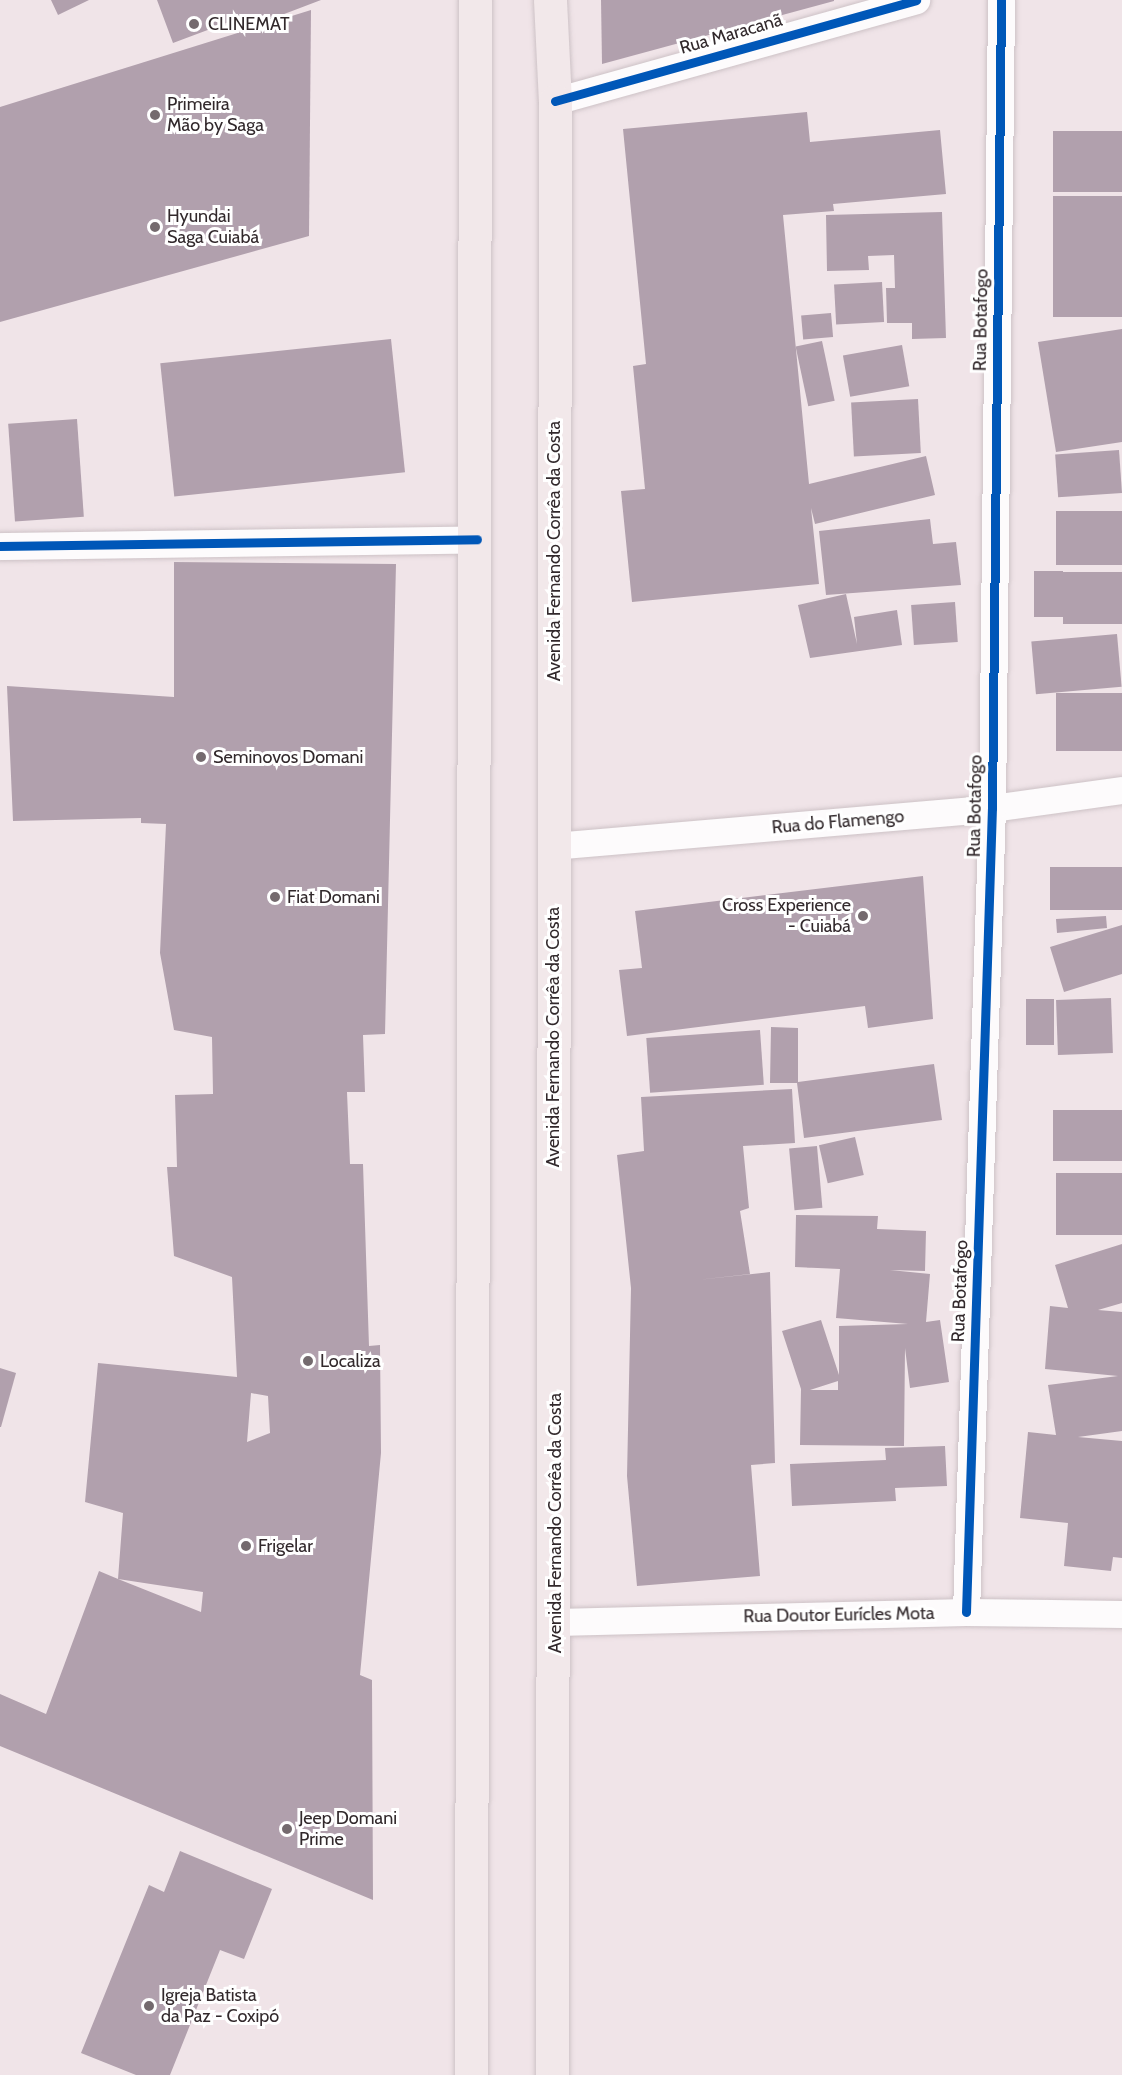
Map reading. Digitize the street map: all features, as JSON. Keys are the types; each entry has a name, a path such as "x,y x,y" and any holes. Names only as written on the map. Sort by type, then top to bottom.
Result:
{"main road":[{"path":"471,2075 477,539 475,0"},
{"name":"Avenida Fernando Corrêa da Costa","path":"550,0 555,101 552,846 556,1622 552,2075"}],"street":[{"name":"Rua Maracanã","path":"555,101 916,0"},
{"name":"Rua Botafogo","path":"966,1612 992,808 1001,0"},
{"path":"0,546 477,539"},
{"name":"Rua do Flamengo","path":"552,846 992,808 1122,790"},
{"name":"Rua Doutor Eurícles Mota","path":"556,1622 966,1612 1122,1614"}],"building":[{"path":"51,0 89,0 58,15"},
{"name":"CLINEMAT","path":"157,0 321,0 242,30 237,19 173,43"},
{"path":"601,0 834,0 834,1 602,64"},
{"path":"311,10 309,236 0,322 0,107"},
{"path":"807,112 810,142 940,130 946,194 833,204 834,211 783,215 809,484 926,456 935,495 815,524 811,508 819,584 632,602 621,491 645,489 633,366 646,364 623,129"},
{"path":"1053,131 1122,131 1122,192 1053,192"},
{"path":"1053,196 1122,196 1122,317 1053,317"},
{"path":"942,212 946,338 912,339 912,323 887,323 886,288 895,288 894,255 868,256 869,270 827,271 826,215"},
{"path":"882,282 884,322 836,324 834,285"},
{"path":"831,313 833,337 803,340 801,316"},
{"path":"1122,329 1122,442 1056,452 1038,342"},
{"path":"391,339 405,472 174,497 160,363"},
{"path":"822,341 835,401 808,406 796,347"},
{"path":"902,345 909,386 850,397 843,355"},
{"path":"918,399 921,453 854,456 851,403"},
{"path":"77,419 84,517 15,522 8,424"},
{"path":"1119,450 1122,493 1058,497 1055,454"},
{"path":"1056,511 1122,511 1122,565 1056,565"},
{"path":"930,519 933,544 956,542 961,585 826,595 819,531"},
{"path":"174,562 396,564 385,1034 363,1035 365,1092 347,1092 350,1164 363,1164 369,1346 380,1345 381,1453 360,1675 372,1680 373,1900 0,1746 0,1694 46,1714 99,1571 118,1579 123,1513 85,1502 98,1363 237,1377 232,1277 174,1256 167,1167 177,1167 175,1095 213,1094 212,1037 174,1030 160,953 166,824 141,823 141,818 13,821 7,686 174,697","holes":["251,1393 268,1396 270,1433 247,1442","118,1579 203,1592 201,1612"]},
{"path":"1034,571 1063,571 1063,617 1034,617"},
{"path":"1063,572 1122,572 1122,624 1063,624"},
{"path":"846,594 857,644 854,617 897,610 902,645 810,658 798,605"},
{"path":"955,602 958,642 914,645 911,605"},
{"path":"1117,634 1122,687 1036,694 1031,641"},
{"path":"1056,693 1122,693 1122,751 1056,751"},
{"path":"1050,867 1122,867 1122,910 1050,910"},
{"path":"923,876 933,1019 868,1028 865,1006 627,1036 619,970 642,968 635,911"},
{"path":"1106,916 1107,928 1057,933 1056,919"},
{"path":"1122,925 1122,974 1064,992 1050,947"},
{"path":"1111,998 1113,1053 1058,1055 1056,1000"},
{"path":"1026,999 1054,999 1054,1045 1026,1045"},
{"path":"771,1027 798,1028 798,1082 934,1064 942,1120 804,1138 797,1083 770,1083"},
{"path":"760,1030 764,1085 650,1093 646,1038"},
{"path":"792,1089 795,1143 743,1146 749,1208 740,1211 750,1274 697,1280 770,1272 775,1463 751,1465 760,1576 637,1586 627,1476 631,1288 617,1155 644,1151 641,1097"},
{"path":"1053,1110 1122,1110 1122,1161 1053,1161"},
{"path":"855,1137 864,1175 828,1183 819,1145"},
{"path":"817,1146 822,1208 795,1210 789,1148"},
{"path":"1056,1173 1122,1173 1122,1235 1056,1235"},
{"path":"796,1215 878,1216 877,1229 926,1231 925,1271 890,1270 930,1274 926,1322 940,1320 949,1382 910,1388 905,1348 904,1446 800,1445 801,1389 782,1331 821,1320 839,1375 839,1326 908,1324 836,1318 840,1269 795,1267","holes":["838,1381 838,1390 810,1390"]},
{"path":"1122,1244 1122,1303 1098,1310 1122,1312 1122,1431 1078,1437 1122,1441 1122,1558 1113,1557 1111,1571 1064,1566 1068,1523 1020,1518 1028,1432 1056,1435 1048,1385 1118,1376 1045,1369 1050,1306 1068,1308 1055,1265"},
{"path":"0,1368 16,1373 1,1427 0,1427"},
{"path":"945,1446 947,1486 895,1488 896,1501 792,1506 790,1464 886,1460 885,1448"},
{"name":"Igreja Batista da Paz - Coxipó","path":"180,1851 272,1889 244,1959 220,1950 170,2075 136,2075 81,2053 149,1885 164,1892"}],"cycle path":[{"path":"555,101 916,0"},
{"path":"966,1612 992,808 1001,0"},
{"path":"0,546 477,539"}],"place":[{"name":"CLINEMAT","path":"194,24"},
{"name":"Primeira Mão by Saga","path":"155,115"},
{"name":"Hyundai Saga Cuiabá","path":"155,227"},
{"name":"Seminovos Domani","path":"201,757"},
{"name":"Fiat Domani","path":"275,897"},
{"name":"Cross Experience - Cuiabá","path":"863,916"},
{"name":"Localiza","path":"308,1361"},
{"name":"Frigelar","path":"246,1546"},
{"name":"Jeep Domani Prime","path":"287,1829"},
{"name":"Igreja Batista da Paz - Coxipó","path":"149,2006"}]}
